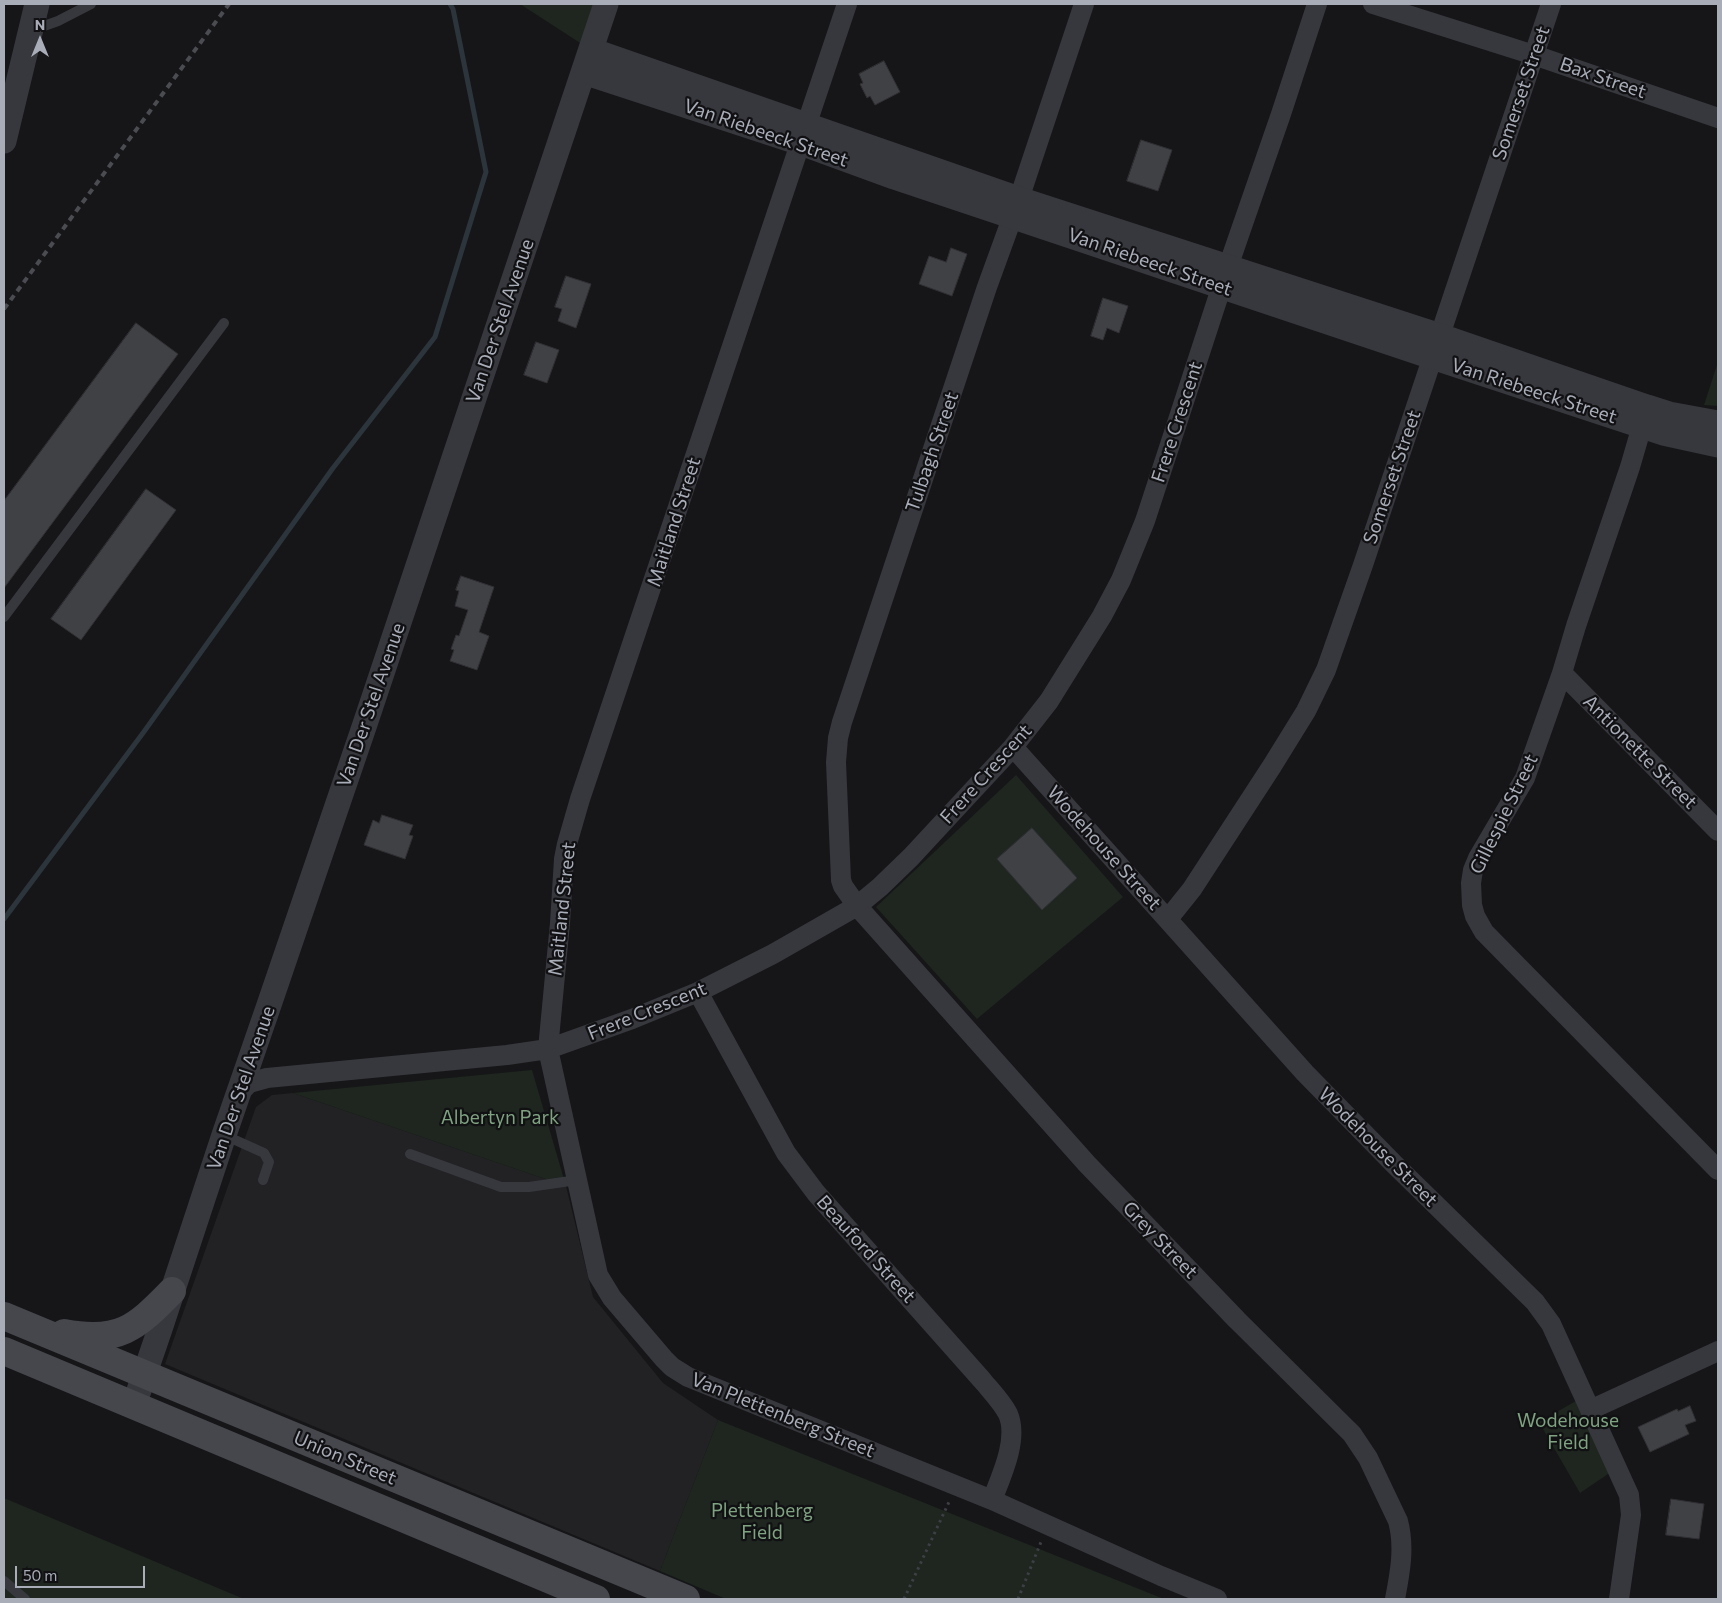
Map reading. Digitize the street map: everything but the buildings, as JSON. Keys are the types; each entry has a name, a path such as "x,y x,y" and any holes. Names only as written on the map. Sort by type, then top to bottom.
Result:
{"main road":[{"path":"33,1328 89,1337 118,1333 143,1321 172,1291"},
{"name":"Union Street","path":"4,1316 686,1599"},
{"name":"Union Street","path":"4,1351 596,1599"},
{"path":"570,1588 581,1556"}],"street":[{"path":"4,141 36,4"},
{"name":"Van Der Stel Avenue","path":"134,1405 236,1097 276,986 606,4"},
{"name":"Maitland Street","path":"548,1049 564,859 570,831 847,4"},
{"name":"Tulbagh Street","path":"858,906 843,886 840,873 836,762 838,738 904,534 1084,4"},
{"name":"Frere Crescent","path":"236,1097 249,1083 267,1078 507,1056 548,1049 632,1019 698,992 774,954 858,906 911,857 1013,748 1049,700 1102,616 1121,580 1145,521 1317,4"},
{"name":"Bax Street","path":"1373,4 1534,55 1718,118"},
{"name":"Somerset Street","path":"1168,919 1192,890 1245,809 1306,711 1318,688 1337,641 1363,565 1551,4"},
{"name":"Van Riebeeck Street","path":"588,61 804,133 1015,207 1644,417 1682,438 1718,446"},
{"name":"Van Riebeeck Street","path":"1644,417 1669,414 1718,423"},
{"name":"Gillespie Street","path":"1644,417 1562,673 1525,778 1478,858 1471,882 1471,895 1475,916 1484,932 1718,1170"},
{"name":"Antionette Street","path":"1562,673 1718,831"},
{"name":"Wodehouse Street","path":"1013,748 1305,1073 1394,1164 1535,1302 1551,1324 1624,1481 1631,1505 1619,1599"},
{"name":"Grey Street","path":"858,906 1087,1164 1358,1442 1368,1458 1398,1521 1402,1543 1396,1599"},
{"name":"Beauford Street","path":"698,992 773,1129 800,1173 982,1380 1007,1412 1011,1428 1011,1441 1006,1464 992,1500"},
{"name":"Van Plettenberg Street","path":"548,1049 598,1278 635,1326 672,1367 698,1381 992,1500 1161,1576 1217,1599"},
{"path":"1590,1410 1718,1351"}],"lane":[{"path":"30,31 58,22 91,4"},
{"path":"4,617 224,323"},
{"path":"224,1135 264,1153 269,1162 264,1180"},
{"path":"410,1154 501,1187 529,1187 577,1180"},
{"path":"4,1581 25,1599"}],"path":[{"path":"904,1599 957,1486"},
{"path":"1018,1599 1048,1526"}],"shaded area":[{"path":"293,1093 566,1186 593,1297 663,1383 718,1420 660,1571 165,1364 256,1107 272,1095"}],"green space":[{"path":"520,4 606,4 591,50"},
{"path":"1718,362 1718,406 1704,405"},
{"path":"1016,775 1123,897 977,1019 876,907"},
{"name":"Albertyn Park","path":"532,1070 566,1186 293,1093"},
{"name":"Wodehouse Field","path":"1576,1401 1611,1472 1580,1493 1539,1422"},
{"name":"Plettenberg Field","path":"718,1420 1164,1599 726,1599 660,1571"},
{"path":"4,1498 244,1599 4,1599"}],"waterway":[{"path":"4,919 143,733 333,468 435,337 486,172 453,9 450,4"}],"railway":[{"path":"4,309 229,4"}]}
